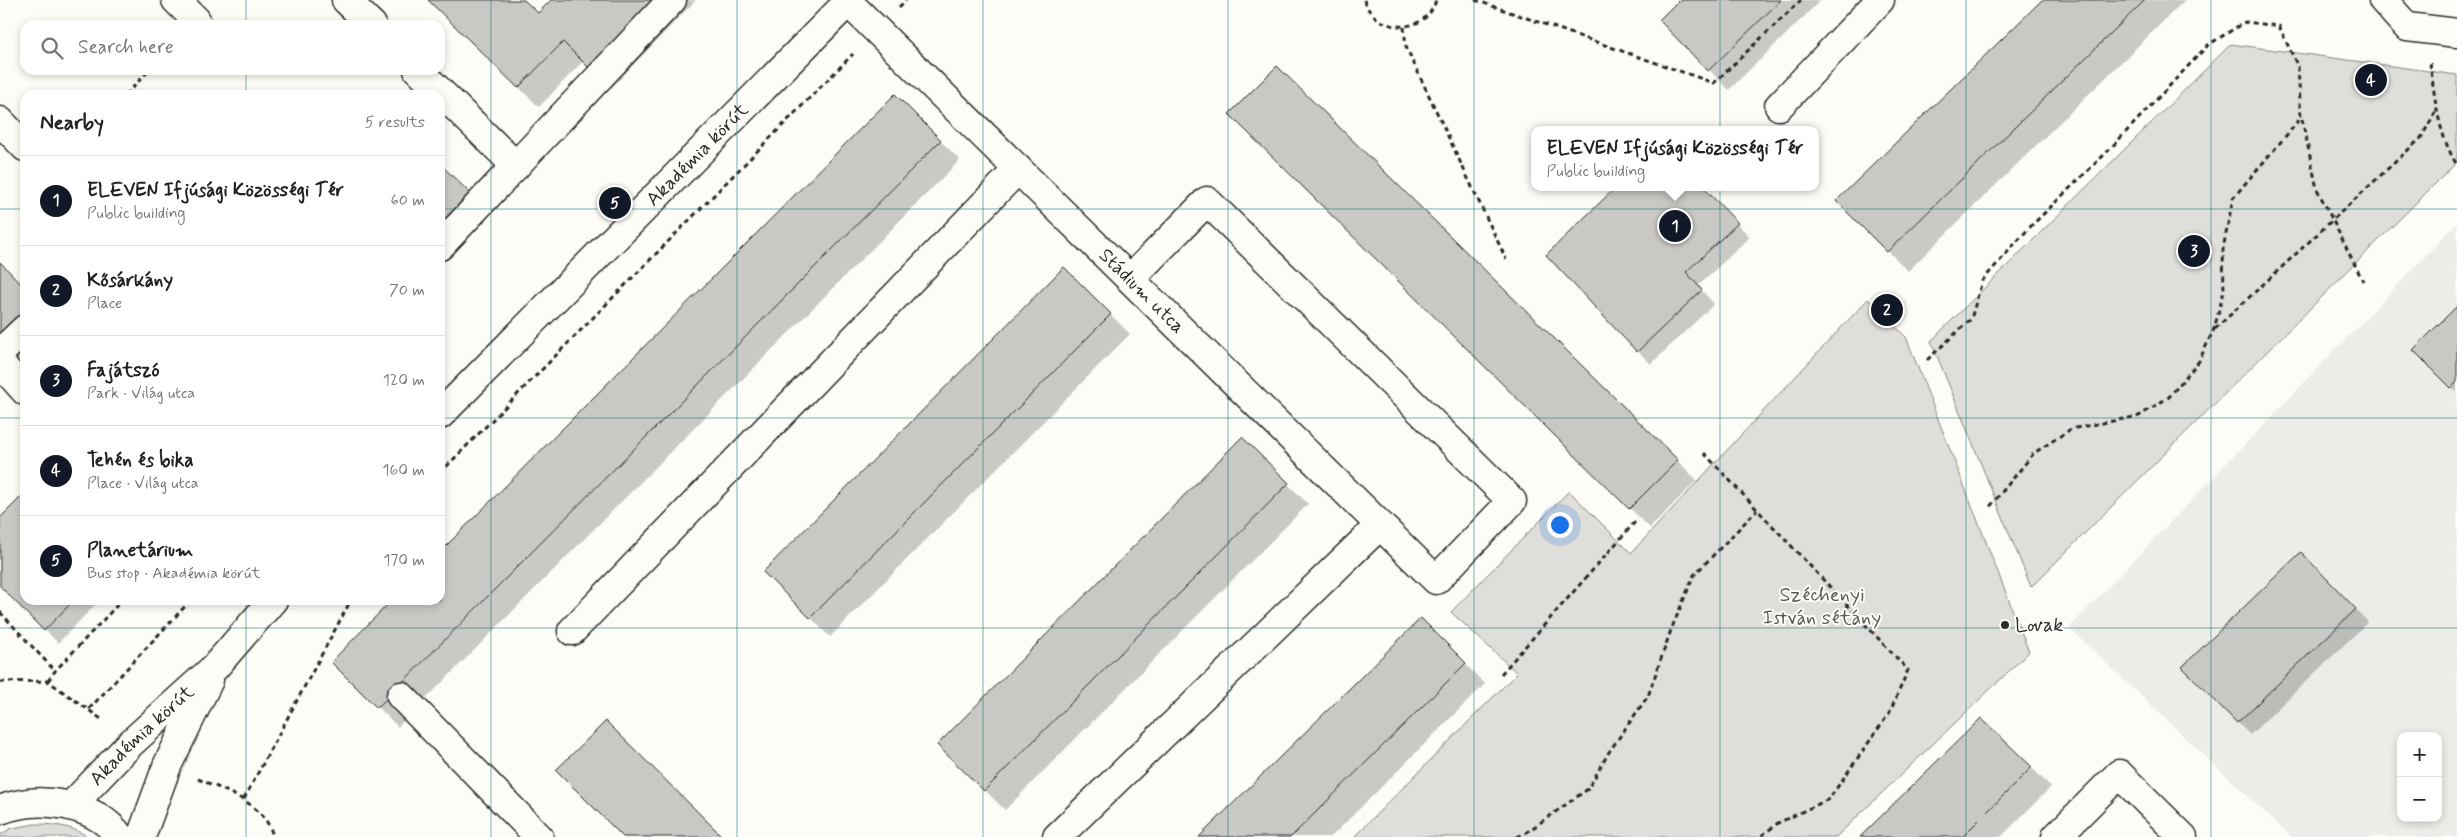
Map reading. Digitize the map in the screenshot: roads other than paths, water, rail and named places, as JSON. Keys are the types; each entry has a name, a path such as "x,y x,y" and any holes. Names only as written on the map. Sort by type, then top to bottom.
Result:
{"street":[{"path":"176,0 196,20"},
{"path":"346,0 367,20"},
{"path":"445,241 672,0"},
{"path":"1779,106 1880,0"},
{"path":"2383,0 2407,28 2457,33"},
{"name":"Stádium utca","path":"849,1 876,29 1018,169 1436,580 1512,501 1207,202 1130,279"},
{"name":"Akadémia körút","path":"445,410 849,1"},
{"path":"423,75 438,90"},
{"path":"445,96 516,166"},
{"path":"0,121 20,142"},
{"path":"572,631 1018,169"},
{"path":"0,353 20,333"},
{"path":"0,363 20,385"},
{"path":"1057,837 1380,525"},
{"name":"Akadémia körút","path":"71,806 131,743 215,667 269,605"},
{"name":"Akadémia körút","path":"140,837 167,766 215,667"},
{"path":"401,696 539,837"},
{"path":"2056,837 2119,774 2183,837"},
{"path":"0,810 32,803 48,802 71,806 96,817 120,837"}],"place":[{"name":"Tehén és bika","path":"2371,80"},
{"name":"Planetárium","path":"615,203"},
{"name":"ELEVEN Ifjúsági Közösségi Tér","path":"1675,226"},
{"name":"Fajátszó","path":"2194,251"},
{"name":"Kősárkány","path":"1887,310"},
{"name":"Lovak","path":"2005,625"}],"park label":[{"name":"Széchenyi István sétány","path":"1822,606"}]}
